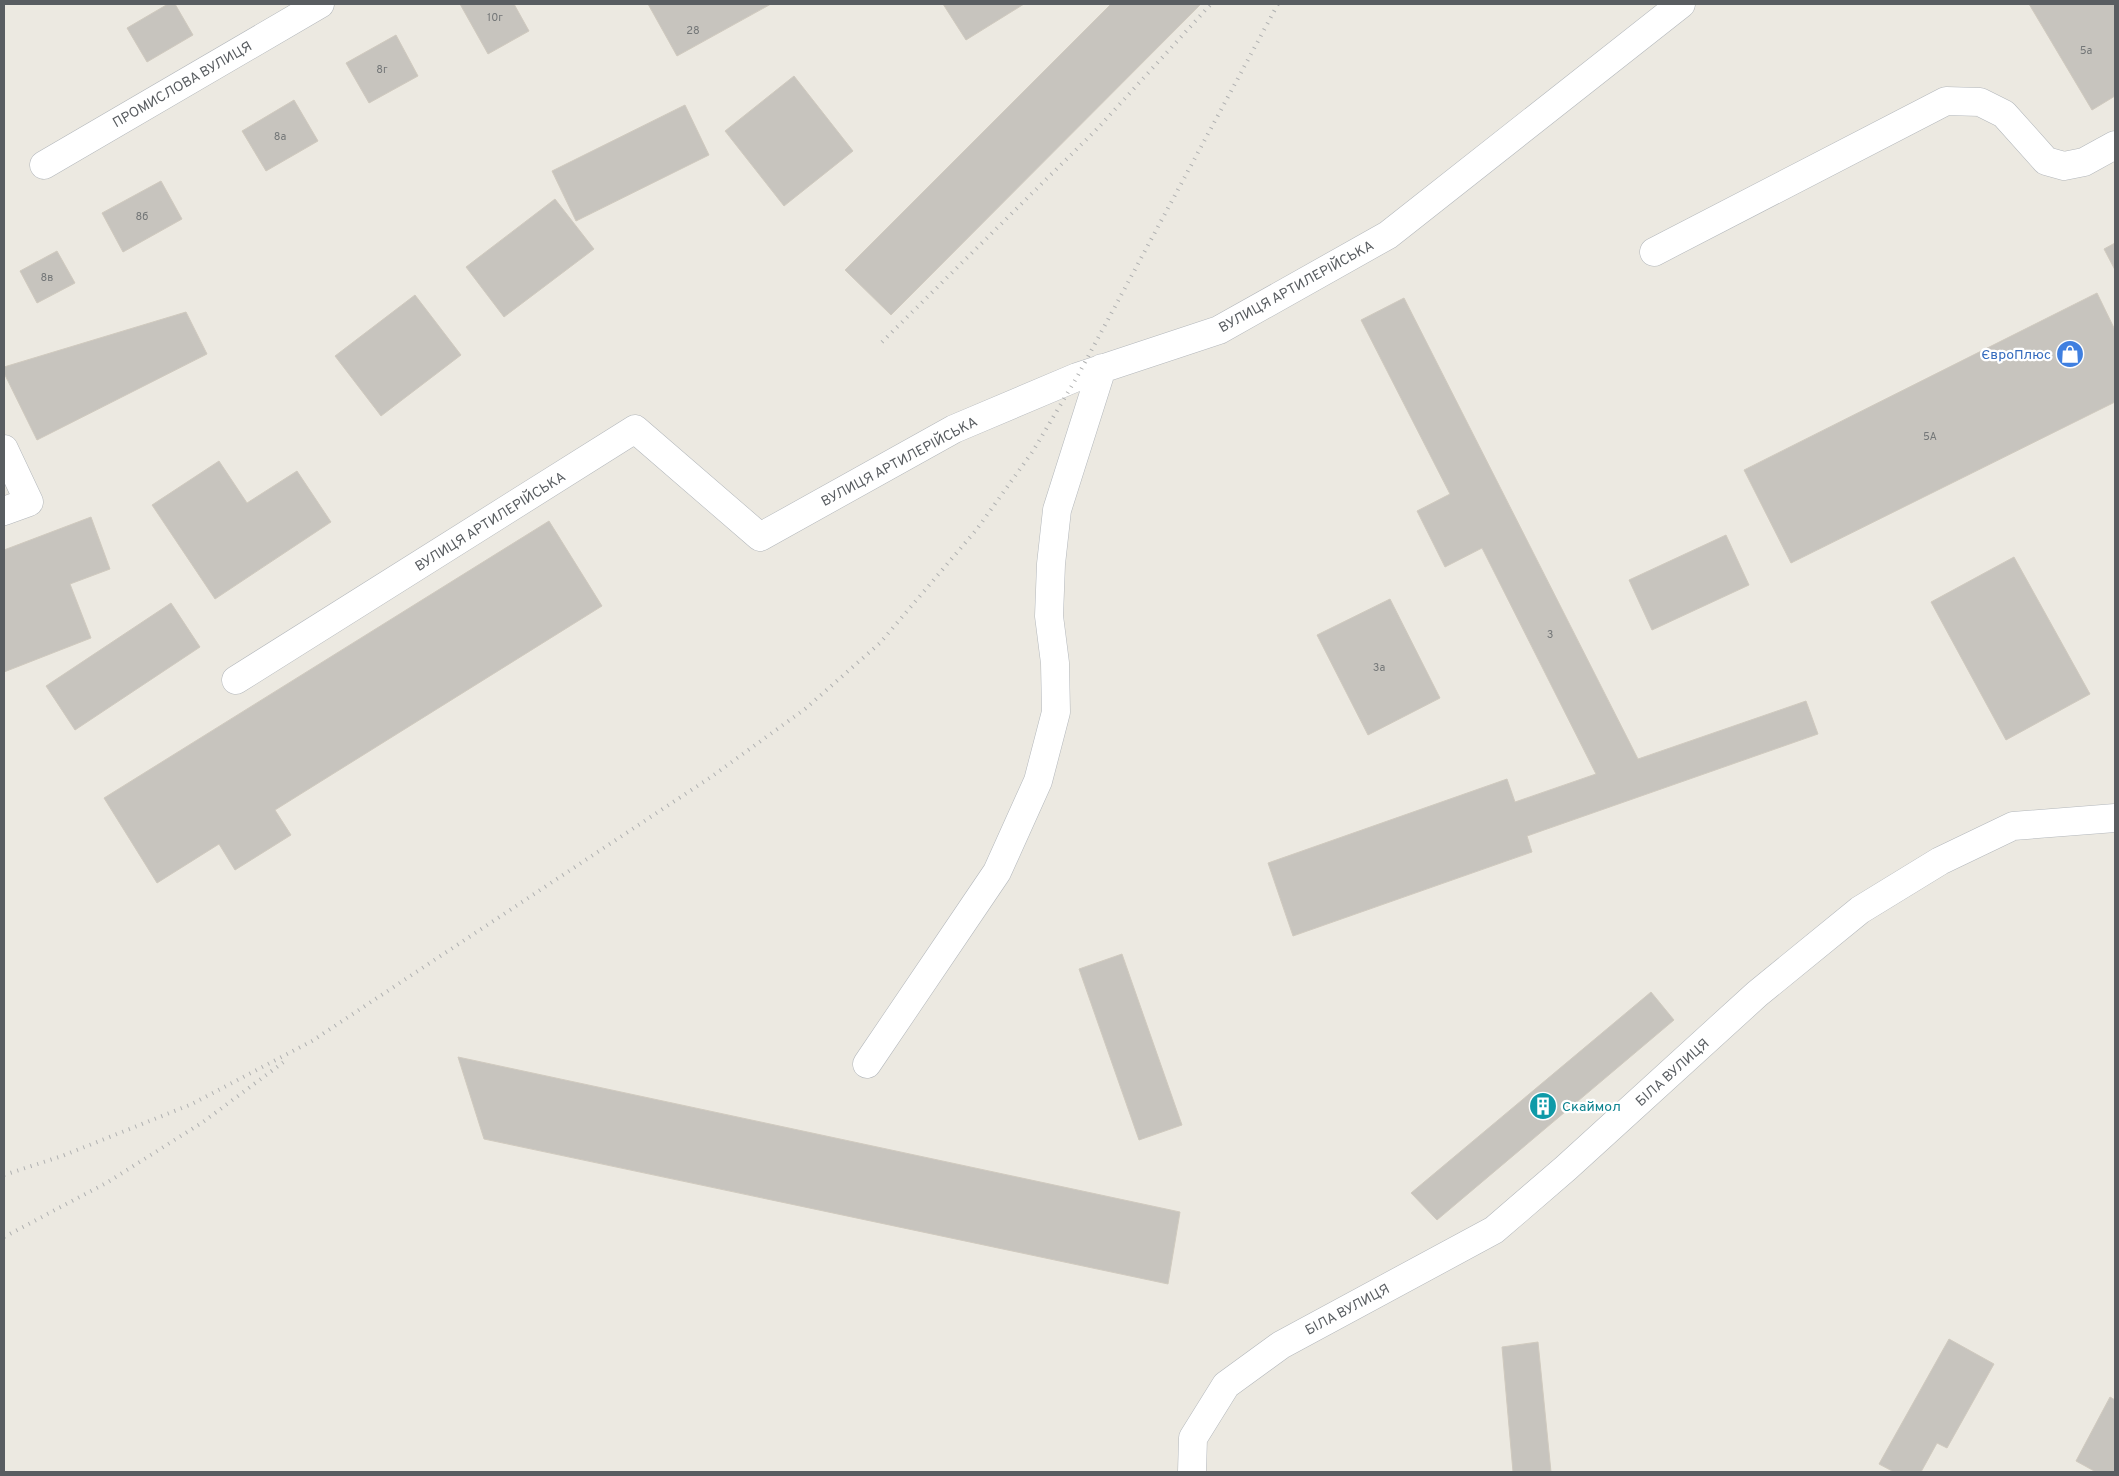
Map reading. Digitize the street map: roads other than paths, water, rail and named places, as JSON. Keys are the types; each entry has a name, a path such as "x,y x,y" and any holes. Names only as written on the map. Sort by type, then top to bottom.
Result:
{"street":[{"name":"ПРОМИСЛОВА ВУЛИЦЯ","path":"44,165 320,4"},
{"name":"ВУЛИЦЯ АРТИЛЕРІЙСЬКА","path":"236,680 635,430 760,537 954,429 1077,377 1219,330 1388,235 1681,4"},
{"path":"1654,252 1946,101 1980,102 2004,114 2046,161 2064,166 2084,162 2115,146"},
{"path":"867,1064 997,872 1038,781 1056,712 1055,663 1049,616 1051,564 1057,510 1102,368"},
{"path":"4,449 29,502 4,511"},
{"name":"БІЛА ВУЛИЦЯ","path":"1192,1472 1192,1438 1226,1385 1281,1345 1494,1230 1566,1168 1757,994 1860,910 1940,860 2013,826 2115,818"}],"railway":[{"path":"882,342 1098,128 1211,4"},
{"path":"4,1175 62,1156 192,1104 312,1041 711,777 805,709 880,643 977,529 1033,451 1077,377 1278,4"},
{"path":"4,1237 108,1182 203,1122 285,1061"}],"place":[{"name":"ЄвроПлюс","path":"2070,354"},
{"name":"Скаймол","path":"1543,1106"}]}
